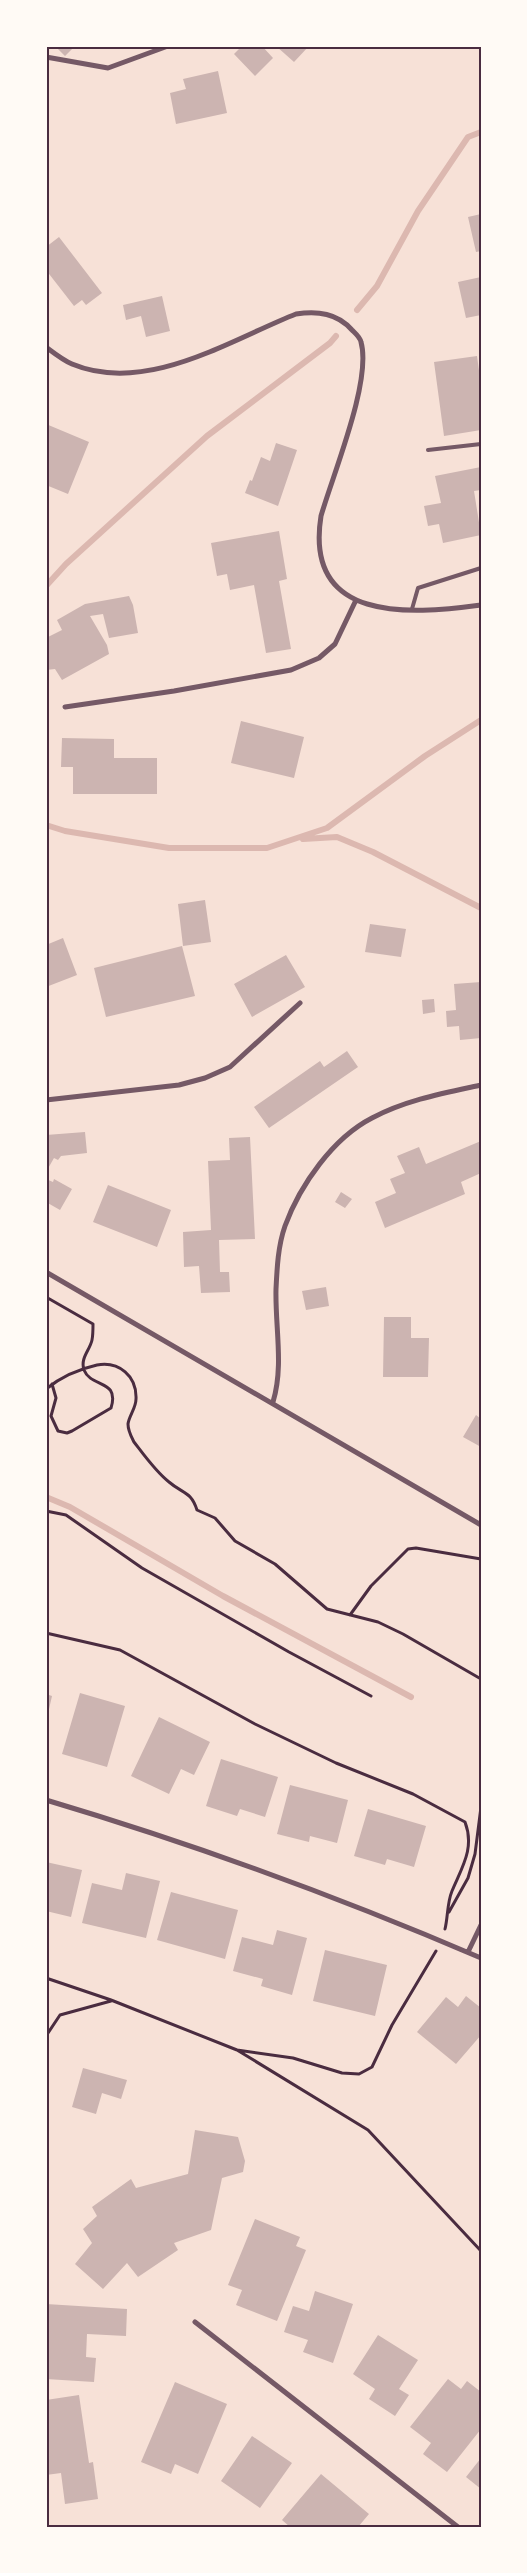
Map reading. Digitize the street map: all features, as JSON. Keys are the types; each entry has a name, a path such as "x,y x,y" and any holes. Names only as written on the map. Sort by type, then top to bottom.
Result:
{"street":[{"path":"46,57 108,68 168,46"},
{"path":"46,347 71,363 86,368 117,372 146,370 201,357 296,314 311,312 327,314 343,320 361,340 364,361 360,392 331,481 318,536 319,555 325,573 338,589 356,600 379,607 412,610 450,609 481,605"},
{"path":"65,707 174,691 291,670 319,658 334,644 356,600"},
{"path":"46,1100 179,1086 206,1078 230,1067 300,1003"},
{"path":"273,1402 279,1374 275,1314 278,1258 285,1227 312,1175 350,1133 370,1119 419,1099 481,1085"},
{"path":"46,1272 273,1402 481,1525"},
{"path":"46,1800 139,1828 296,1883 481,1958"},
{"path":"468,1952 481,1924"},
{"path":"195,2322 458,2527"}],"lane":[{"path":"428,450 481,444"},
{"path":"412,610 418,588 481,568"}],"path":[{"path":"46,1297 93,1324 92,1341 84,1360 84,1369 88,1377 107,1386 113,1402 107,1412 72,1431 67,1433 58,1431 52,1421 52,1411 56,1398 52,1384"},
{"path":"46,1389 52,1384 84,1369 106,1364 118,1366 127,1373 134,1383 136,1399 128,1423 129,1434 168,1482 191,1495 197,1510 215,1518 235,1541 275,1564 327,1609 378,1622 403,1634 481,1679"},
{"path":"46,1511 66,1515 142,1568 288,1652 371,1696"},
{"path":"350,1615 372,1586 408,1549 416,1548 481,1559"},
{"path":"46,1633 120,1650 255,1724 336,1763 414,1794 465,1822 470,1834 468,1856 452,1892 442,1942 401,2009 372,2067 359,2074 342,2074 293,2058 237,2050"},
{"path":"448,1915 468,1878 475,1854 481,1807"},
{"path":"46,1978 111,2000 237,2050 368,2130 481,2251"},
{"path":"46,2036 60,2016 111,2000"}],"building":[{"path":"55,46 75,46 65,56"},
{"path":"242,46 262,46 273,58 255,76 234,54"},
{"path":"276,46 309,46 294,62"},
{"path":"218,71 227,113 176,124 170,93 186,89 183,79"},
{"path":"481,214 481,251 476,252 468,217"},
{"path":"59,237 102,293 86,305 82,300 74,306 46,270 46,247"},
{"path":"481,277 481,315 466,318 458,282"},
{"path":"162,296 170,331 146,337 141,316 126,320 123,305"},
{"path":"477,356 481,385 481,430 444,436 434,362"},
{"path":"46,424 89,442 68,494 46,485"},
{"path":"276,443 297,450 278,506 245,493 250,480 252,481 261,457 270,461"},
{"path":"481,467 481,490 474,491 481,535 443,543 439,524 428,526 424,506 441,503 435,476"},
{"path":"279,531 287,579 279,581 291,649 266,653 254,585 230,590 227,574 217,576 211,543"},
{"path":"129,596 133,605 138,633 109,638 103,614 90,616 107,645 109,654 62,680 55,669 46,670 46,638 62,630 57,620 85,604"},
{"path":"241,721 304,737 294,778 231,763"},
{"path":"62,738 114,739 114,758 157,758 157,794 73,794 73,767 61,767"},
{"path":"205,900 211,942 183,946 178,904"},
{"path":"370,924 406,929 401,957 365,952"},
{"path":"63,938 77,975 46,987 46,945"},
{"path":"182,946 195,996 106,1017 94,968"},
{"path":"286,955 305,987 252,1017 234,984"},
{"path":"481,982 481,1038 460,1040 459,1026 447,1027 446,1011 456,1010 454,984"},
{"path":"434,999 435,1012 423,1014 422,1000"},
{"path":"347,1051 358,1067 269,1128 254,1107 320,1061 324,1067"},
{"path":"85,1132 87,1153 61,1156 58,1160 54,1158 46,1172 46,1135"},
{"path":"250,1137 255,1239 219,1240 220,1272 229,1272 230,1292 201,1293 199,1266 184,1267 183,1232 211,1230 208,1161 230,1160 229,1138"},
{"path":"481,1141 481,1173 461,1182 465,1194 385,1228 375,1202 396,1193 390,1179 405,1173 397,1156 419,1147 426,1164"},
{"path":"46,1179 53,1182 54,1179 72,1189 60,1210 46,1202"},
{"path":"108,1185 171,1210 157,1247 93,1222"},
{"path":"341,1192 352,1199 345,1208 335,1202"},
{"path":"326,1287 329,1306 306,1310 302,1291"},
{"path":"384,1317 411,1317 411,1338 429,1338 428,1377 383,1377"},
{"path":"476,1415 481,1419 481,1447 463,1437"},
{"path":"80,1693 125,1706 107,1767 62,1754"},
{"path":"46,1694 52,1696 47,1718 46,1718"},
{"path":"159,1717 210,1742 194,1775 181,1769 169,1794 131,1776"},
{"path":"221,1759 278,1777 265,1817 240,1809 237,1816 206,1806"},
{"path":"290,1785 348,1800 337,1843 310,1836 309,1842 277,1834"},
{"path":"368,1809 426,1826 414,1867 387,1859 385,1865 354,1856"},
{"path":"46,1862 82,1870 71,1917 46,1911"},
{"path":"126,1873 160,1881 146,1938 82,1923 92,1883 122,1890"},
{"path":"171,1892 238,1910 225,1959 157,1940"},
{"path":"277,1930 307,1938 292,1995 261,1986 263,1979 233,1971 242,1937 273,1945"},
{"path":"325,1950 387,1965 375,2016 313,2001"},
{"path":"466,1996 481,2008 481,2035 456,2064 417,2032 446,1997 458,2007"},
{"path":"83,2068 127,2080 121,2099 102,2093 96,2114 72,2107"},
{"path":"195,2130 238,2137 245,2161 243,2172 222,2178 211,2230 174,2243 178,2250 138,2277 127,2263 103,2289 75,2264 92,2243 83,2229 97,2216 92,2207 131,2179 136,2188 188,2174"},
{"path":"255,2219 300,2237 296,2246 306,2250 277,2321 236,2305 242,2290 228,2285"},
{"path":"315,2291 353,2304 333,2363 303,2352 308,2340 284,2332 293,2306 309,2311"},
{"path":"46,2304 127,2309 126,2336 87,2334 86,2357 96,2358 94,2382 46,2379"},
{"path":"378,2335 418,2360 399,2389 409,2395 395,2416 369,2399 375,2389 353,2374"},
{"path":"448,2379 461,2389 467,2381 481,2392 481,2429 447,2472 423,2454 431,2443 410,2427"},
{"path":"175,2382 227,2404 198,2474 175,2464 171,2474 141,2462"},
{"path":"79,2395 89,2463 93,2462 98,2499 65,2504 61,2473 46,2475 46,2400"},
{"path":"252,2436 292,2463 260,2508 221,2481"},
{"path":"481,2458 481,2489 466,2477"},
{"path":"321,2474 369,2514 358,2527 290,2527 282,2520"}],"waterway":[{"path":"357,310 377,286 418,211 468,137 481,132"},
{"path":"46,586 66,564 207,436 330,343 336,336"},
{"path":"46,825 65,831 169,848 267,848 327,828 425,756 481,720"},
{"path":"303,839 337,837 373,852 481,908"},
{"path":"46,1497 70,1507 223,1596 411,1697"}]}
